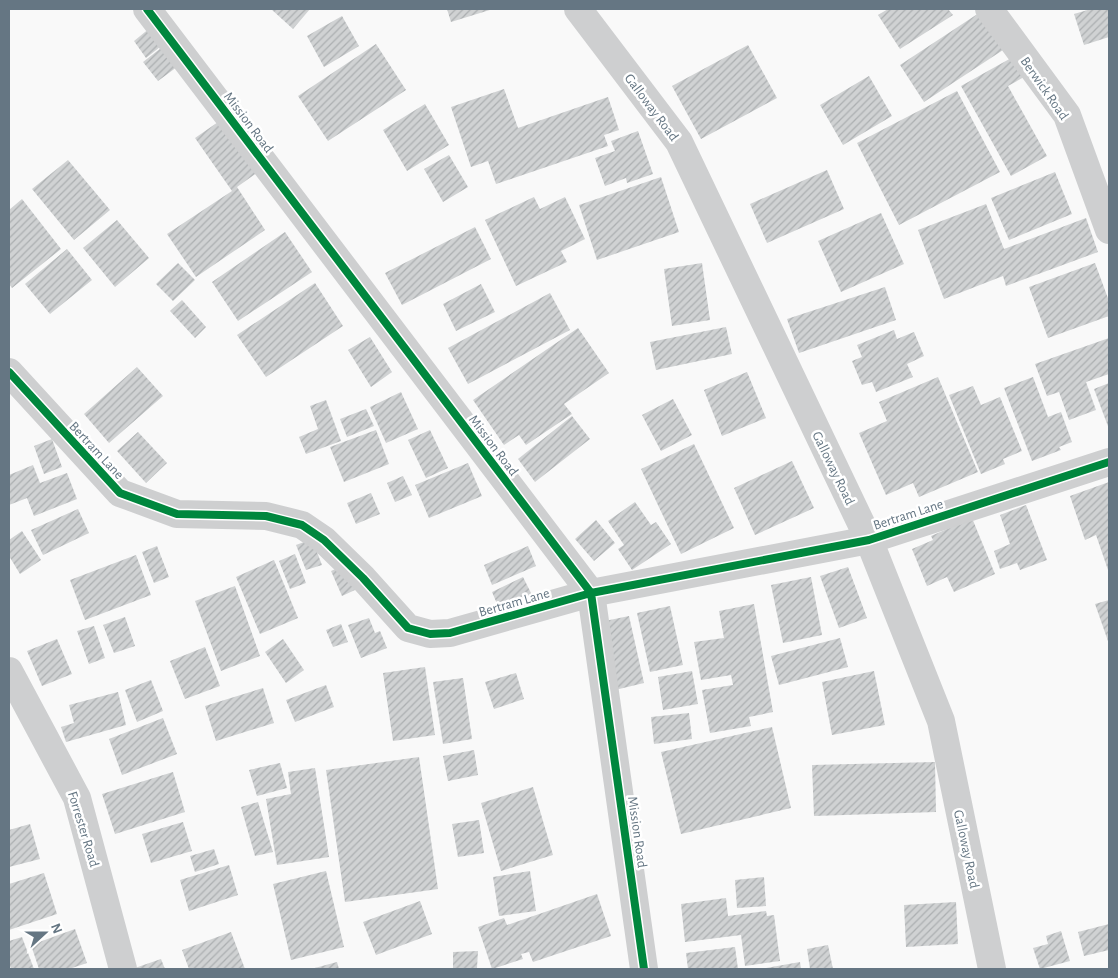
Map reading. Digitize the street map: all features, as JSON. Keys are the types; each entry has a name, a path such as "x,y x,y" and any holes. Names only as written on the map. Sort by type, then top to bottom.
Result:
{"street":[{"name":"Mission Road","path":"147,9 592,593 644,969"},
{"name":"Galloway Road","path":"578,9 679,142 869,540 941,722 992,969"},
{"name":"Berwick Road","path":"989,9 1067,115 1109,230"},
{"name":"Bertram Lane","path":"9,372 120,492 177,514 266,516 302,525 324,540 363,578 408,628 430,634 450,634 592,593 869,540 1109,462"},
{"name":"Forrester Road","path":"9,671 77,798 122,969"}],"building":[{"path":"271,9 310,9 293,29"},
{"path":"447,9 493,9 451,22"},
{"path":"888,9 948,9 953,15 900,49 878,15"},
{"path":"1091,9 1109,9 1109,37 1084,45 1074,14"},
{"path":"979,13 1003,50 924,102 900,65"},
{"path":"342,16 359,46 324,67 307,36"},
{"path":"156,23 169,40 146,58 134,41"},
{"path":"170,41 185,61 158,81 143,62"},
{"path":"376,44 406,90 328,141 298,96"},
{"path":"748,45 777,98 701,139 672,86"},
{"path":"1013,57 1024,77 1008,86 1047,156 1011,176 961,86"},
{"path":"869,76 892,116 843,145 820,105"},
{"path":"504,89 518,128 608,97 619,130 604,135 608,146 496,184 488,161 471,167 451,107"},
{"path":"957,91 1000,172 899,225 857,143"},
{"path":"425,104 449,145 407,171 383,130"},
{"path":"221,120 258,172 237,187 265,230 196,277 167,234 232,191 195,138"},
{"path":"638,131 653,174 627,183 626,178 605,186 595,158 615,151 611,141"},
{"path":"449,155 468,187 443,202 424,169"},
{"path":"68,160 110,210 74,240 32,189"},
{"path":"827,170 844,209 767,243 750,204"},
{"path":"1055,172 1072,214 1009,240 991,198"},
{"path":"661,177 679,232 597,260 579,205"},
{"path":"534,197 540,209 565,197 585,239 561,251 567,262 516,286 485,220"},
{"path":"22,199 61,249 12,288 9,284 9,210"},
{"path":"986,204 1004,249 1086,218 1098,252 1006,286 1003,276 944,299 918,230"},
{"path":"881,213 904,264 841,292 818,241"},
{"path":"117,220 149,258 115,287 83,248"},
{"path":"475,227 491,259 402,305 385,273"},
{"path":"285,232 312,272 238,321 212,282"},
{"path":"67,249 92,280 50,314 25,284"},
{"path":"178,263 195,280 173,301 156,284"},
{"path":"702,263 710,320 672,326 664,269"},
{"path":"1095,263 1109,301 1109,316 1048,338 1029,287"},
{"path":"315,283 343,326 266,377 237,335"},
{"path":"481,284 495,312 456,331 443,304"},
{"path":"885,287 896,320 799,353 787,319"},
{"path":"550,293 570,330 468,384 448,348"},
{"path":"182,300 206,327 195,338 170,311"},
{"path":"726,327 732,354 656,370 650,342"},
{"path":"578,328 609,373 564,404 572,414 526,445 519,435 504,445 473,400"},
{"path":"894,330 897,339 914,332 924,356 907,364 913,377 876,392 872,382 862,385 852,361 862,357 857,345"},
{"path":"370,337 392,372 371,387 348,350"},
{"path":"1109,338 1109,374 1086,382 1096,410 1069,420 1059,392 1047,396 1035,364"},
{"path":"137,367 163,396 109,443 84,414"},
{"path":"747,372 766,418 722,436 704,390"},
{"path":"938,377 978,472 919,497 913,483 886,495 859,433 887,421 879,402"},
{"path":"1033,377 1048,417 1061,412 1072,442 1059,447 1061,450 1032,461 1004,388"},
{"path":"1109,383 1109,429 1094,389"},
{"path":"973,386 981,405 1000,397 1022,451 1003,459 1005,464 981,474 949,395"},
{"path":"401,392 418,429 386,443 370,407"},
{"path":"673,399 692,435 661,451 642,415"},
{"path":"326,400 341,441 306,454 299,437 318,429 310,406"},
{"path":"366,409 374,426 347,437 340,419"},
{"path":"572,416 590,439 535,482 518,459"},
{"path":"376,430 389,464 344,482 330,447"},
{"path":"430,430 448,468 426,478 408,440"},
{"path":"138,432 167,463 146,483 117,451"},
{"path":"52,439 62,467 44,474 34,446"},
{"path":"694,444 734,528 681,554 641,469"},
{"path":"792,461 814,508 755,535 734,488"},
{"path":"468,463 482,496 429,518 415,485"},
{"path":"33,465 40,483 67,473 77,499 34,516 27,498 9,505 9,475"},
{"path":"403,476 412,495 395,502 387,483"},
{"path":"1109,482 1109,573 1096,535 1085,540 1070,496"},
{"path":"371,493 380,514 356,524 347,503"},
{"path":"635,502 651,525 656,522 671,544 632,570 618,549 624,545 608,521"},
{"path":"1026,505 1047,560 1020,570 1017,563 1000,569 994,551 1010,544 1000,515"},
{"path":"78,509 89,533 43,555 31,530"},
{"path":"972,518 995,574 954,592 947,577 927,586 912,549 933,540 931,536"},
{"path":"596,520 615,543 594,561 575,539"},
{"path":"22,531 41,560 20,574 9,556 9,540"},
{"path":"312,539 322,565 306,570 296,545"},
{"path":"157,546 169,577 154,583 142,552"},
{"path":"528,546 536,566 492,585 484,565"},
{"path":"295,554 306,583 290,589 279,561"},
{"path":"136,555 151,595 85,620 70,580"},
{"path":"274,560 298,618 260,634 236,577"},
{"path":"344,565 355,590 342,596 331,571"},
{"path":"848,567 867,618 839,628 820,576"},
{"path":"523,577 533,597 501,613 492,592"},
{"path":"811,577 822,635 783,643 771,585"},
{"path":"235,586 260,656 221,671 195,601"},
{"path":"1109,600 1109,644 1095,604"},
{"path":"754,604 773,712 749,717 751,726 710,733 702,690 733,685 731,675 701,680 694,642 724,638 719,611"},
{"path":"670,606 683,665 650,672 637,613"},
{"path":"629,616 644,683 615,690 600,622"},
{"path":"125,617 135,646 114,653 103,625"},
{"path":"369,618 375,633 380,631 387,648 361,658 348,625"},
{"path":"341,624 348,642 333,647 326,630"},
{"path":"94,626 105,658 89,664 77,631"},
{"path":"840,638 848,667 779,685 771,656"},
{"path":"57,639 72,674 42,686 27,651"},
{"path":"283,639 304,670 286,683 265,652"},
{"path":"205,647 220,686 185,699 170,661"},
{"path":"425,667 435,735 393,741 383,673"},
{"path":"692,671 698,704 663,710 658,677"},
{"path":"874,671 885,725 832,735 822,682"},
{"path":"516,673 524,699 494,709 485,682"},
{"path":"463,678 472,739 443,744 433,682"},
{"path":"151,680 163,711 137,722 125,690"},
{"path":"326,685 334,707 295,722 286,700"},
{"path":"263,688 274,723 216,741 205,706"},
{"path":"118,692 126,725 66,742 61,727 74,723 69,705"},
{"path":"689,713 692,739 654,744 651,717"},
{"path":"163,718 177,754 122,775 109,739"},
{"path":"772,727 791,808 681,834 661,752"},
{"path":"474,750 478,775 448,781 443,756"},
{"path":"419,757 438,889 345,902 326,770"},
{"path":"935,762 936,812 814,816 812,765"},
{"path":"280,763 287,788 257,796 249,770"},
{"path":"315,768 329,857 277,865 266,799 291,794 288,772"},
{"path":"173,772 185,812 115,834 102,794"},
{"path":"533,787 553,855 501,871 481,803"},
{"path":"258,802 273,852 255,856 241,807"},
{"path":"479,820 484,853 458,857 452,824"},
{"path":"183,822 192,851 151,863 142,834"},
{"path":"30,824 40,859 9,867 9,830"},
{"path":"214,849 219,864 195,872 190,856"},
{"path":"229,865 238,895 189,911 180,880"},
{"path":"326,871 344,947 291,960 273,884"},
{"path":"530,871 536,911 499,916 493,877"},
{"path":"44,873 57,914 9,930 9,884"},
{"path":"764,877 766,906 737,908 735,880"},
{"path":"597,894 611,936 533,962 529,952 521,954 523,959 492,969 478,927 504,918 507,925"},
{"path":"726,898 728,916 766,911 767,916 774,915 780,961 745,966 741,935 685,942 681,904"},
{"path":"420,901 432,934 376,955 363,922"},
{"path":"956,902 958,944 906,947 904,905"},
{"path":"1109,924 1109,950 1084,956 1078,932"},
{"path":"75,929 87,963 69,969 39,969 31,945"},
{"path":"1061,931 1070,961 1040,969 1033,948 1048,944 1046,936"},
{"path":"231,932 245,969 189,969 182,950"},
{"path":"22,937 34,969 11,969 9,963 9,941"},
{"path":"828,945 833,969 810,969 807,949"},
{"path":"735,947 738,969 688,969 686,953"},
{"path":"478,951 477,968 453,969 453,952"},
{"path":"161,959 165,969 132,969"},
{"path":"337,962 339,969 311,969"},
{"path":"800,962 801,969 766,969 766,968"}],"cycle path":[{"path":"147,9 591,593 644,969"},
{"path":"9,372 120,493 177,514 266,516 302,525 324,540 363,578 408,628 430,634 450,633 591,593 869,540 1109,462"}]}
